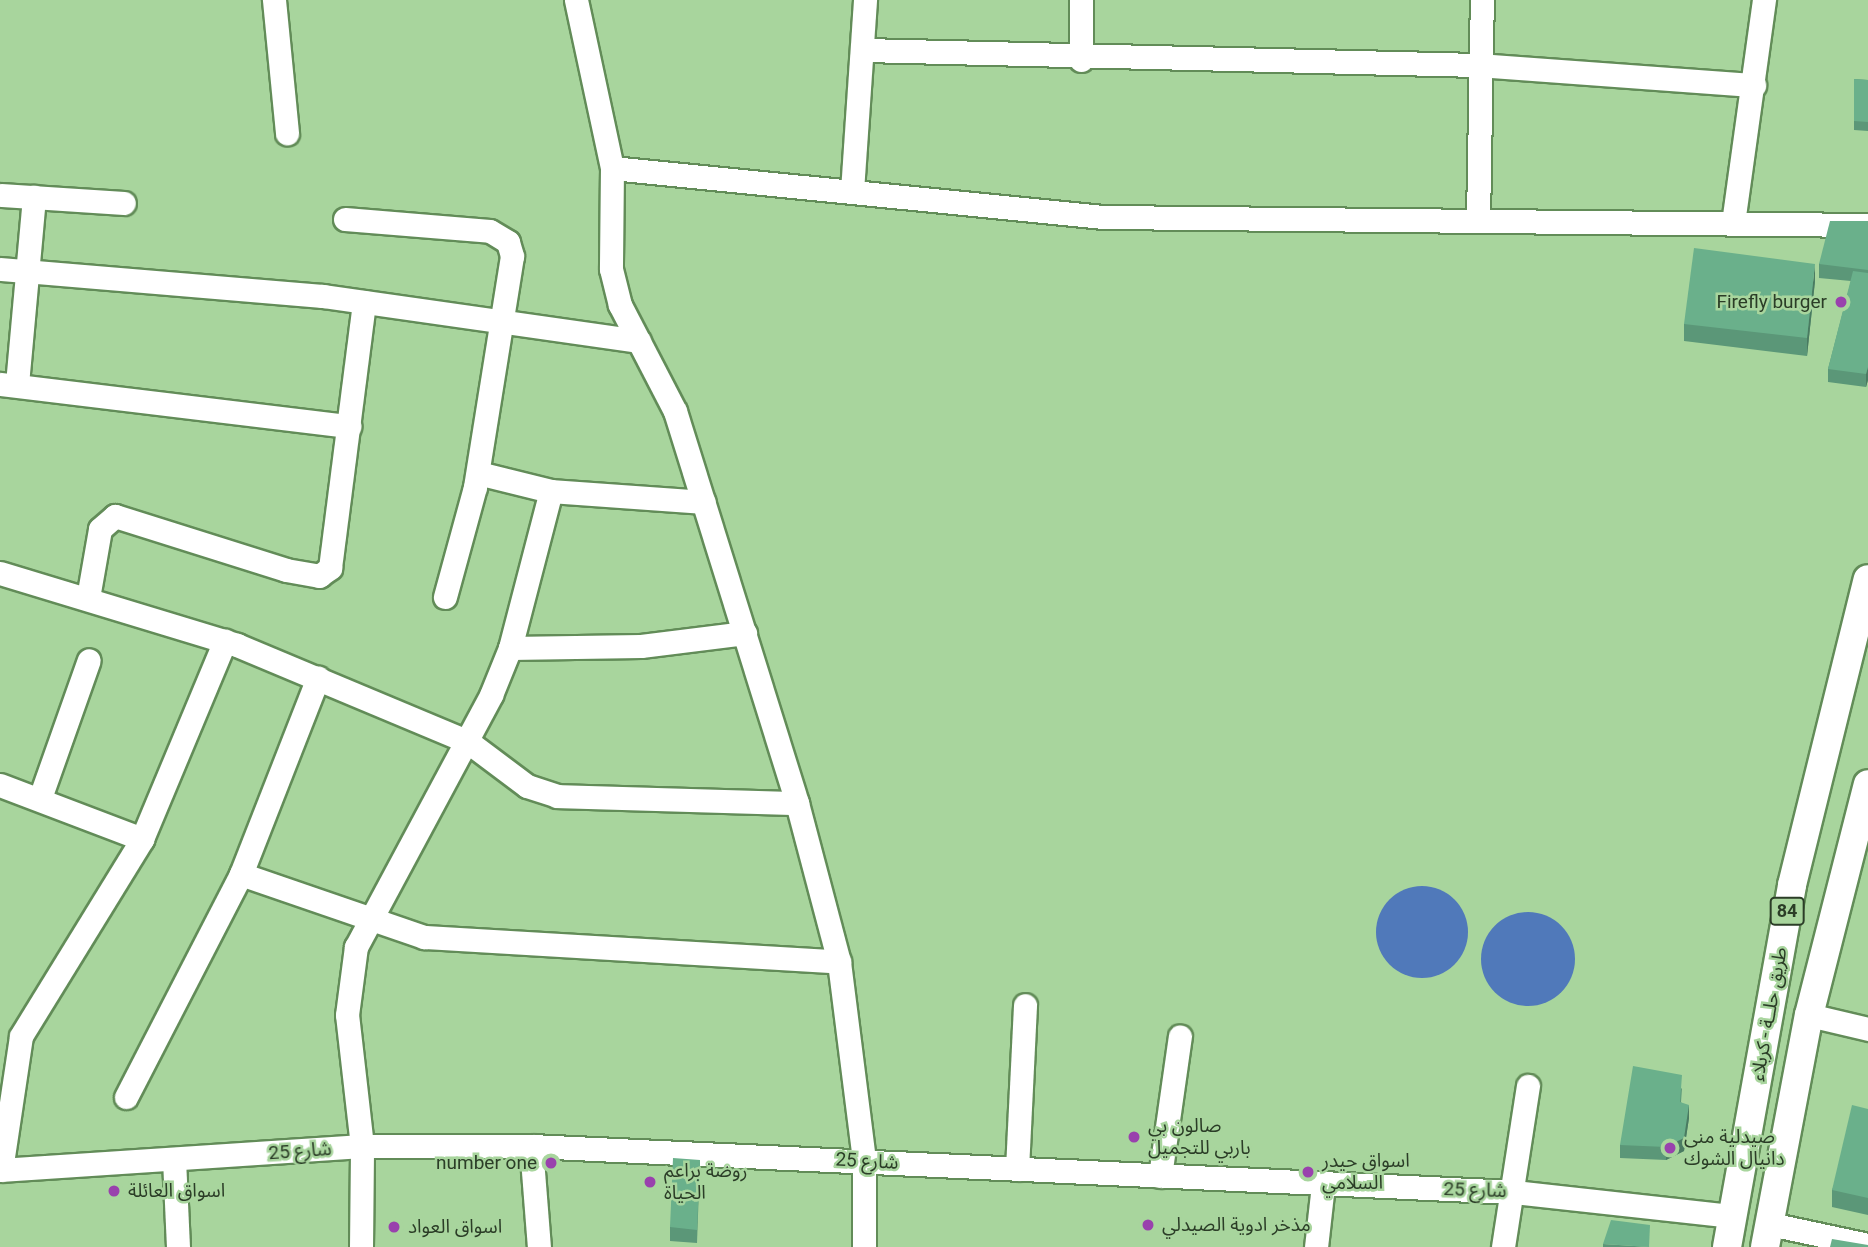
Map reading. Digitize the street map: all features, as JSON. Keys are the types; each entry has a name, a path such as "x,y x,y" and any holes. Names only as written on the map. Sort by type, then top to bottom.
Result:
{"main road":[{"name":"طريق حلــة - كربلاء","path":"1727,1247 1792,885 1857,658 1868,579"},
{"name":"طريق حلــة - كربلاء","path":"1767,1236 1809,1015 1864,815 1868,784"}],"street":[{"path":"274,0 287,133"},
{"path":"576,0 612,167 611,269 639,341 675,411 797,803 839,962 864,1160 864,1247"},
{"path":"852,191 864,50 865,0"},
{"path":"1081,0 1081,60"},
{"path":"1478,221 1482,0"},
{"path":"1733,223 1764,0"},
{"path":"864,50 1081,60 1479,65 1754,85"},
{"path":"612,167 1105,217 1868,225"},
{"path":"1,195 124,203"},
{"path":"34,197 29,270 9,384 349,426"},
{"path":"345,219 490,231 508,242 503,323 478,473 445,597"},
{"path":"0,269 364,302 639,341"},
{"path":"88,598 100,529 115,516 319,576 330,568 364,302"},
{"path":"478,473 551,491 704,502"},
{"path":"361,1247 362,1146 347,1015 356,947 467,741 510,648 551,491"},
{"path":"0,573 225,640 467,741 527,786 557,796 797,803"},
{"path":"510,648 641,646 745,633"},
{"path":"1,1170 21,1036 142,839 225,640"},
{"path":"40,799 89,660"},
{"path":"127,1097 242,874 318,678"},
{"path":"0,785 142,839"},
{"path":"242,874 368,923 424,937 839,962"},
{"path":"1017,1169 1025,1005"},
{"path":"1809,1015 1868,1029"},
{"path":"1160,1176 1180,1036"},
{"path":"1503,1247 1514,1192 1528,1086"},
{"name":"شارع 25","path":"1,1170 362,1146 531,1146 1514,1192 1733,1216"},
{"path":"531,1146 539,1247"},
{"path":"174,1158 177,1247"},
{"path":"1316,1247 1324,1185"},
{"path":"1767,1236 1868,1245"}],"water":[{"path":"1422,886 1440,890 1454,900 1464,914 1468,932 1464,950 1454,964 1440,974 1422,978 1404,974 1390,964 1380,950 1376,932 1380,914 1390,900 1404,890"},
{"path":"1528,912 1546,916 1561,926 1571,941 1575,959 1571,977 1561,992 1546,1002 1528,1006 1510,1002 1495,992 1485,977 1481,959 1485,941 1495,926 1510,916"}],"building":[{"path":"1854,79 1868,80 1868,122 1854,121"},
{"path":"1830,221 1868,221 1868,270 1819,264"},
{"path":"1694,248 1815,264 1807,338 1684,324"},
{"path":"1853,271 1868,273 1866,374 1828,369"},
{"path":"1633,1066 1682,1075 1680,1102 1689,1105 1684,1138 1666,1147 1620,1145"},
{"path":"1852,1105 1868,1109 1868,1198 1832,1190"},
{"path":"673,1158 700,1160 697,1230 670,1227"},
{"path":"1611,1220 1650,1225 1649,1247 1603,1244"},
{"path":"1832,1239 1868,1245 1868,1247 1830,1247"}],"place":[{"name":"Firefly burger","path":"1841,302"},
{"name":"صالون بي باربي للتجميل","path":"1134,1137"},
{"name":"صيدلية منى دانيال الشوك","path":"1670,1148"},
{"name":"number one","path":"551,1163"},
{"name":"اسواق حيدر السلامي","path":"1308,1172"},
{"name":"روضة براعم الحياة","path":"650,1182"},
{"name":"اسواق العائلة","path":"114,1191"},
{"name":"مذخر ادوية الصيدلي","path":"1148,1225"},
{"name":"اسواق العواد","path":"394,1227"}]}
